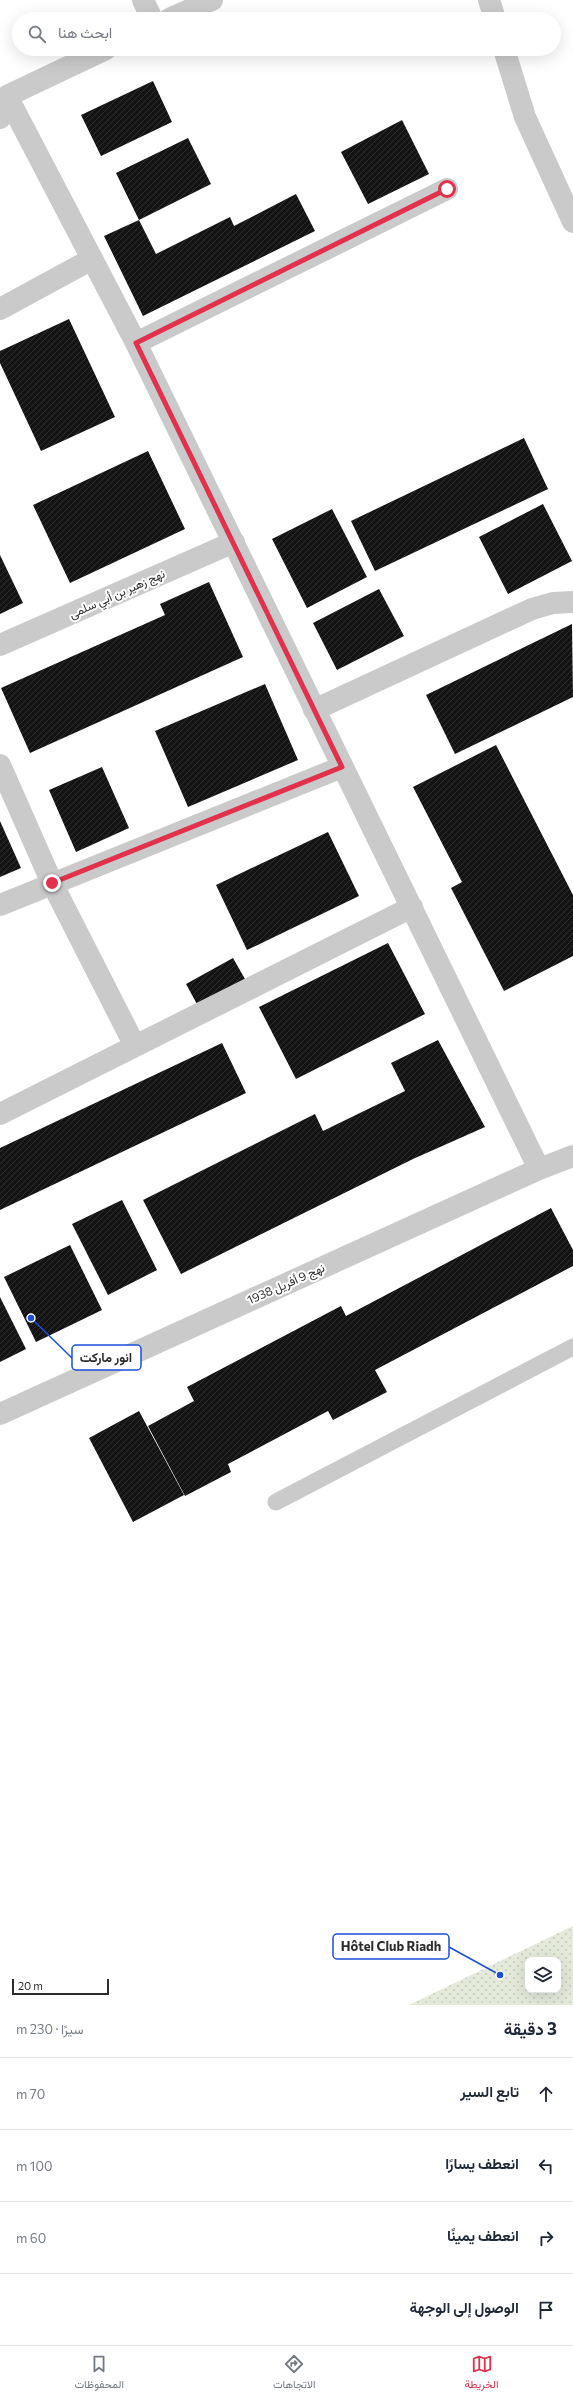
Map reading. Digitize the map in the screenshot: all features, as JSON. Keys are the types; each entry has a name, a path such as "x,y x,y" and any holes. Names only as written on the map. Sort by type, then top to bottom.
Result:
{"street":[{"path":"143,0 149,12"},
{"path":"185,12 212,0"},
{"path":"489,0 493,12"},
{"path":"0,118 7,96 91,56"},
{"path":"506,56 524,117 573,222"},
{"path":"7,96 136,343 539,1169"},
{"path":"136,343 447,189"},
{"path":"0,309 92,259"},
{"name":"نهج زهير بن أبي سلمى","path":"0,645 234,542"},
{"path":"314,710 532,609 553,603 573,602"},
{"path":"0,765 52,883 135,1046"},
{"path":"0,904 342,767"},
{"path":"0,1114 412,907"},
{"name":"نهج 9 أفريل 1938","path":"0,1414 539,1169 573,1156"}],"lane":[{"path":"276,1502 573,1347"}],"green space":[{"path":"573,1926 573,2005 409,2005"}],"building":[{"path":"153,81 172,122 101,156 81,115"},
{"path":"402,120 429,174 368,204 341,152"},
{"path":"188,138 211,184 139,220 116,173"},
{"path":"296,194 315,231 143,316 104,236 139,220 156,254 230,217 234,226"},
{"path":"69,319 115,417 41,451 0,363 0,351"},
{"path":"524,438 548,489 375,571 351,521"},
{"path":"148,451 185,529 70,583 33,505"},
{"path":"543,504 572,561 508,594 479,537"},
{"path":"332,509 367,577 307,608 272,539"},
{"path":"0,555 23,603 0,614"},
{"path":"209,582 243,657 30,753 1,688 165,615 160,604"},
{"path":"379,589 404,636 337,670 313,623"},
{"path":"572,624 573,697 455,754 426,695"},
{"path":"265,684 298,760 188,807 155,731"},
{"path":"496,745 573,895 573,956 504,991 451,888 462,882 413,787"},
{"path":"102,767 129,828 76,852 49,790"},
{"path":"0,821 21,868 0,877"},
{"path":"328,832 359,896 247,950 216,885"},
{"path":"388,943 425,1014 296,1079 259,1007"},
{"path":"233,958 245,979 198,1006 186,984"},
{"path":"438,1040 485,1127 413,1159 181,1274 143,1200 315,1114 323,1131 405,1091 391,1063"},
{"path":"222,1043 246,1093 0,1210 0,1148"},
{"path":"122,1200 157,1270 108,1295 72,1224"},
{"path":"551,1208 573,1250 573,1266 375,1370 387,1392 333,1420 328,1411 228,1464 231,1472 185,1496 148,1426 194,1401 187,1387 341,1306 346,1316"},
{"path":"70,1245 102,1310 36,1342 4,1277"},
{"path":"0,1297 26,1349 0,1362"},
{"path":"139,1411 184,1495 133,1522 89,1438"}],"place":[{"name":"انور ماركت","path":"31,1318"},
{"name":"Hôtel Club Riadh","path":"500,1975"}],"route":[{"path":"52,883 342,767 136,343 447,189"}]}
